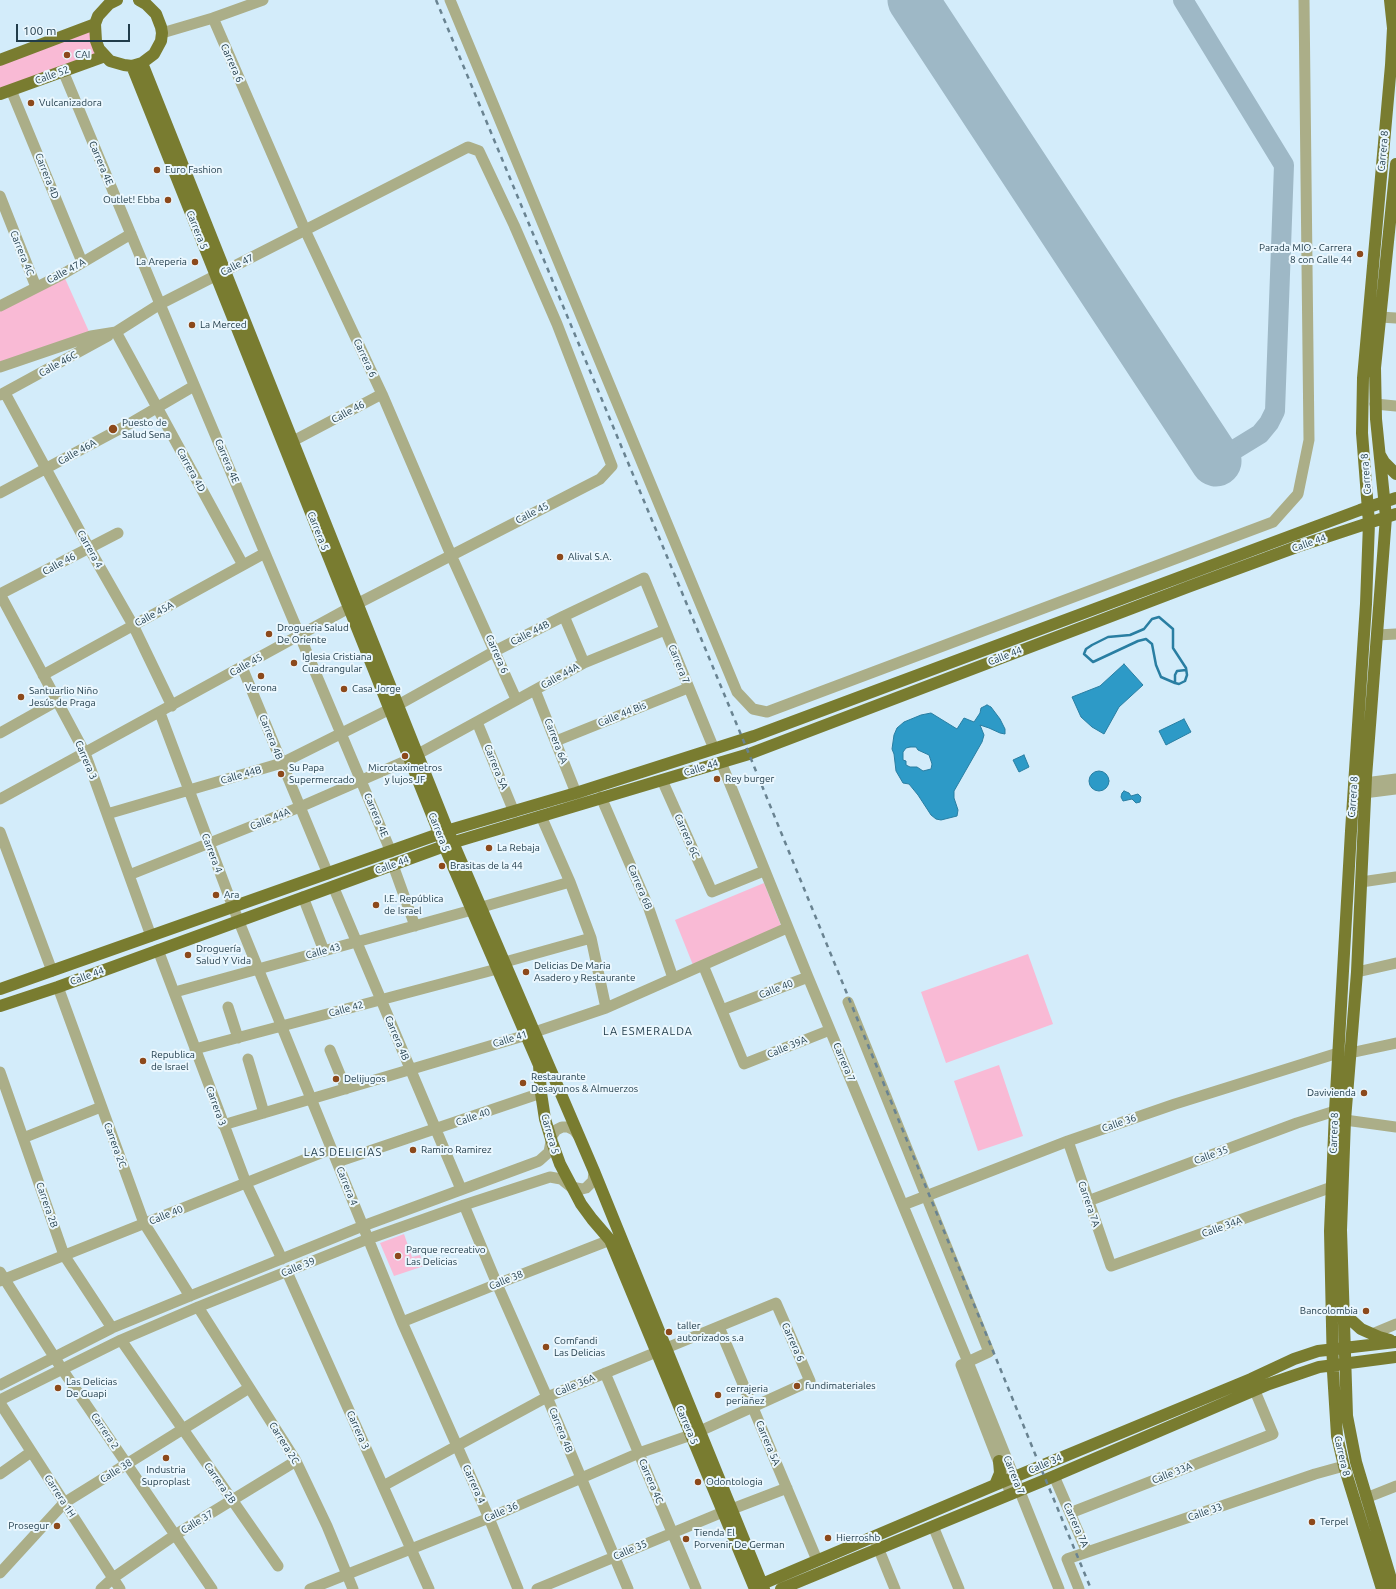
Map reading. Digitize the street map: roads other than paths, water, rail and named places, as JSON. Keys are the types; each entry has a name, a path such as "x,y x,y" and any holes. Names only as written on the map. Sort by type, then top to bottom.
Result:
{"main road":[{"path":"111,1 103,10 95,24 96,41 105,56 117,64 137,64 154,54 162,34 161,26 156,14 146,4 139,0"},
{"name":"Carrera 8","path":"1382,1589 1344,1466 1337,1436 1343,1307 1341,1230 1345,1120 1344,1053 1360,789 1369,523 1362,433 1363,378 1391,65 1393,28 1390,0"},
{"path":"0,60 95,24"},
{"name":"Calle 52","path":"6,92 105,56"},
{"name":"Carrera 5","path":"137,64 444,833 530,1033 594,1171 661,1350"},
{"name":"Carrera 8","path":"1394,1589 1350,1440 1341,1357 1332,1350 1330,1231 1334,1111 1357,972 1361,882 1360,789 1391,515 1390,500 1379,453 1375,404 1375,368 1396,164"},
{"name":"Carrera 5","path":"220,273 293,441 354,606"},
{"path":"1379,453 1384,462 1396,474"},
{"name":"Calle 44","path":"4,988 444,833 576,793 754,736 1390,500"},
{"name":"Calle 44","path":"0,1006 58,987 449,844 759,750 1210,579 1299,546 1391,515"},
{"path":"4,988 13,1001"},
{"name":"Carrera 5","path":"530,1033 539,1065 545,1119 552,1142 571,1187 592,1219 610,1240 661,1350 696,1433 757,1588"},
{"path":"1343,1307 1347,1316 1355,1324 1372,1334 1396,1342"},
{"path":"1341,1357 1396,1342"},
{"path":"1341,1357 1396,1347"},
{"name":"Calle 34","path":"757,1588 873,1536 1251,1379 1294,1359 1318,1351 1332,1350"},
{"path":"1341,1357 1396,1357"},
{"name":"Calle 34","path":"781,1589 1255,1391 1341,1357"},
{"path":"1171,1411 1176,1424"},
{"path":"999,1461 1000,1473 1005,1480"}],"street":[{"path":"162,34 263,0"},
{"path":"450,0 737,692 753,709 767,712 1273,522 1298,494 1309,440 1304,0"},
{"name":"Carrera 6","path":"213,18 305,230 382,394 451,555 516,699"},
{"name":"Carrera 4E","path":"63,71 391,852"},
{"name":"Carrera 4D","path":"6,92 82,262"},
{"name":"Calle 47","path":"0,367 91,336 116,332 160,304 468,147 480,151 557,324 612,466 600,479"},
{"name":"Carrera 4C","path":"0,196 36,287"},
{"name":"Calle 47A","path":"0,306 131,234"},
{"path":"1380,317 1396,318"},
{"name":"Carrera 4D","path":"116,332 243,565"},
{"name":"Calle 46C","path":"2,394 116,332"},
{"name":"Calle 46A","path":"0,493 157,408 194,386"},
{"name":"Carrera 4","path":"2,394 46,469 133,625 172,706"},
{"name":"Calle 46","path":"293,441 382,394"},
{"path":"1375,404 1396,406"},
{"name":"Calle 45","path":"0,799 354,606 600,479"},
{"name":"Calle 46","path":"0,594 118,533"},
{"name":"Calle 45A","path":"44,675 266,553"},
{"name":"Carrera 7","path":"644,578 714,749"},
{"name":"Calle 44B","path":"107,814 282,763 394,707 495,651 644,578"},
{"name":"Carrera 3","path":"0,594 85,753 151,936"},
{"path":"564,616 584,663"},
{"name":"Calle 44A","path":"129,875 300,807 414,756 584,663 665,630"},
{"path":"1377,635 1396,634"},
{"name":"Carrera 4B","path":"242,667 328,874"},
{"name":"Calle 44 Bis","path":"556,741 688,688"},
{"name":"Carrera 6A","path":"535,690 576,793"},
{"path":"0,733 57,701"},
{"name":"Carrera 4","path":"160,713 208,844 331,1149 402,1322 518,1589"},
{"name":"Carrera 5A","path":"477,722 514,812"},
{"name":"Carrera 7","path":"721,762 787,928 968,1362 1005,1480 1016,1492 1059,1589"},
{"path":"1360,789 1396,779"},
{"name":"Carrera 6C","path":"662,780 712,892 764,871"},
{"path":"1360,789 1396,790"},
{"name":"Carrera 6B","path":"601,797 648,906 673,978"},
{"path":"541,816 570,882 591,938 606,1008"},
{"path":"0,832 52,971"},
{"path":"393,865 415,926"},
{"path":"1361,882 1396,876"},
{"name":"Calle 43","path":"175,992 570,882"},
{"name":"Carrera 4B","path":"333,886 461,1189"},
{"path":"302,897 324,951"},
{"name":"Calle 41","path":"223,1125 530,1033 606,1008 787,928"},
{"name":"Calle 42","path":"195,1049 381,1000 591,938"},
{"name":"Carrera 3","path":"158,950 246,1183 282,1259"},
{"path":"1357,972 1396,963"},
{"path":"703,965 722,1010"},
{"name":"Calle 40","path":"722,1010 808,977"},
{"name":"Carrera 2C","path":"58,987 144,1223 190,1296"},
{"path":"848,1002 989,1352 968,1362"},
{"path":"228,1007 238,1038"},
{"name":"Calle 39A","path":"722,1010 744,1064 830,1030"},
{"name":"Calle 36","path":"903,1205 1068,1141 1175,1104 1344,1053 1396,1043"},
{"path":"330,1050 346,1088"},
{"path":"248,1059 264,1113"},
{"name":"Carrera 2B","path":"0,1072 64,1255 112,1328"},
{"name":"Calle 40","path":"337,1162 541,1093"},
{"path":"23,1138 101,1106"},
{"name":"Calle 35","path":"1088,1201 1297,1123 1334,1111"},
{"path":"1345,1120 1396,1127"},
{"name":"Calle 39","path":"0,1385 112,1328 363,1226 540,1161 549,1152 552,1136 556,1130 562,1127 568,1127 574,1130 578,1135"},
{"name":"Carrera 7A","path":"1068,1141 1111,1266"},
{"name":"Calle 40","path":"1,1277 64,1255 331,1149"},
{"path":"571,1187 582,1189 586,1188 593,1181 594,1171"},
{"name":"Calle 39","path":"0,1400 121,1340 198,1307 368,1239 464,1205 550,1178 561,1179 571,1187"},
{"name":"Calle 34A","path":"1111,1266 1332,1187"},
{"name":"Carrera 4B","path":"464,1205 497,1284 548,1397 628,1589"},
{"name":"Calle 38","path":"402,1322 610,1240"},
{"name":"Carrera 3","path":"286,1272 429,1589"},
{"name":"Carrera 2","path":"1,1277 212,1589"},
{"name":"Carrera 6","path":"776,1303 810,1381"},
{"name":"Calle 36A","path":"383,1486 548,1397 776,1303"},
{"name":"Carrera 2C","path":"198,1307 296,1461 327,1526 353,1589"},
{"path":"1372,1334 1396,1324"},
{"name":"Carrera 5A","path":"720,1327 817,1560"},
{"name":"Carrera 2B","path":"121,1340 278,1566"},
{"name":"Carrera 7","path":"968,1362 961,1365 999,1461"},
{"name":"Carrera 4C","path":"605,1373 696,1589"},
{"name":"Calle 36","path":"310,1589 488,1518 639,1453 696,1433 810,1381"},
{"name":"Calle 38","path":"0,1573 64,1503 249,1388"},
{"name":"Calle 33A","path":"1070,1513 1273,1434 1255,1391"},
{"name":"Carrera 1H","path":"0,1403 120,1589"},
{"path":"0,1474 31,1452"},
{"name":"Calle 37","path":"101,1589 113,1578 175,1535 296,1461"},
{"name":"Calle 33","path":"1079,1589 1067,1559 1315,1474 1344,1466"},
{"name":"Carrera 7A","path":"1054,1476 1087,1552"},
{"path":"1366,1498 1396,1486"},
{"name":"Calle 35","path":"537,1589 672,1532 786,1488"},
{"path":"933,1526 959,1589"},
{"path":"873,1536 895,1589"}],"water":[{"path":"1124,664 1143,685 1119,707 1104,734 1092,727 1081,717 1072,697 1100,686"},
{"path":"987,705 991,707 1000,719 1005,729 1005,734 980,725 984,735 982,742 954,791 954,798 958,810 957,816 941,820 936,819 931,815 909,784 903,783 896,771 892,749 894,735 897,728 904,722 921,715 931,713 957,729 964,718 974,722 980,713 981,708","holes":["916,747 918,750 929,755 932,764 931,769 923,771 917,767 910,767 906,765 906,761 903,760 903,752 906,748"]},
{"path":"1184,719 1191,732 1166,745 1159,731"},
{"path":"1024,755 1029,767 1019,772 1013,760"},
{"path":"1099,771 1106,774 1109,781 1106,788 1099,791 1092,788 1089,781 1092,774"},
{"path":"1124,791 1129,793 1131,796 1138,794 1141,797 1140,802 1136,803 1132,799 1123,801 1121,797"}],"waterway":[{"path":"1159,617 1173,629 1173,648 1186,668 1187,675 1185,681 1179,684 1161,677 1156,665 1152,644 1146,639 1138,641 1093,662 1084,654 1086,649 1108,637 1130,635 1144,629 1152,619 1159,617"},
{"path":"1175,683 1175,675 1177,671 1186,670"}],"railway":[{"path":"436,0 749,754 1091,1589"}],"place":[{"name":"CAI","path":"67,55"},
{"name":"Vulcanizadora","path":"31,103"},
{"name":"Euro Fashion","path":"157,170"},
{"name":"Outlet! Ebba","path":"168,200"},
{"name":"Parada MIO - Carrera 8 con Calle 44","path":"1360,254"},
{"name":"La Areperia","path":"195,262"},
{"name":"La Merced","path":"192,325"},
{"name":"Puesto de Salud Sena","path":"113,429"},
{"name":"Alival S.A.","path":"560,557"},
{"name":"Drogueria Salud De Oriente","path":"269,634"},
{"name":"Iglesia Cristiana Cuadrangular","path":"294,663"},
{"name":"Verona","path":"261,676"},
{"name":"Casa Jorge","path":"344,689"},
{"name":"Santuarlio Niño Jesús de Praga","path":"21,697"},
{"name":"Microtaximetros y lujos JF","path":"405,756"},
{"name":"Su Papa Supermercado","path":"281,774"},
{"name":"Rey burger","path":"717,779"},
{"name":"La Rebaja","path":"489,848"},
{"name":"Brasitas de la 44","path":"442,866"},
{"name":"Ara","path":"216,895"},
{"name":"I.E. República de Israel","path":"376,905"},
{"name":"Droguería Salud Y Vida","path":"188,955"},
{"name":"Delicias De Maria Asadero y Restaurante","path":"526,972"},
{"name":"Republica de Israel","path":"143,1061"},
{"name":"Delijugos","path":"336,1079"},
{"name":"Restaurante Desayunos & Almuerzos","path":"523,1083"},
{"name":"Davivienda","path":"1364,1093"},
{"name":"Ramiro Ramirez","path":"413,1150"},
{"name":"Parque recreativo Las Delicias","path":"398,1256"},
{"name":"Bancolombia","path":"1366,1311"},
{"name":"taller autorizados s.a","path":"669,1332"},
{"name":"Comfandi Las Delicias","path":"546,1347"},
{"name":"fundimateriales","path":"797,1386"},
{"name":"Las Delicias De Guapi","path":"58,1388"},
{"name":"cerrajeria periañez","path":"718,1395"},
{"name":"Industria Suproplast","path":"166,1458"},
{"name":"Odontologia","path":"698,1482"},
{"name":"Terpel","path":"1312,1522"},
{"name":"Prosegur","path":"57,1526"},
{"name":"Hierroshb","path":"828,1538"},
{"name":"Tienda El Porvenir De German","path":"686,1539"}],"district":[{"name":"LA ESMERALDA","path":"648,1031"},
{"name":"LAS DELICIAS","path":"343,1152"}]}
